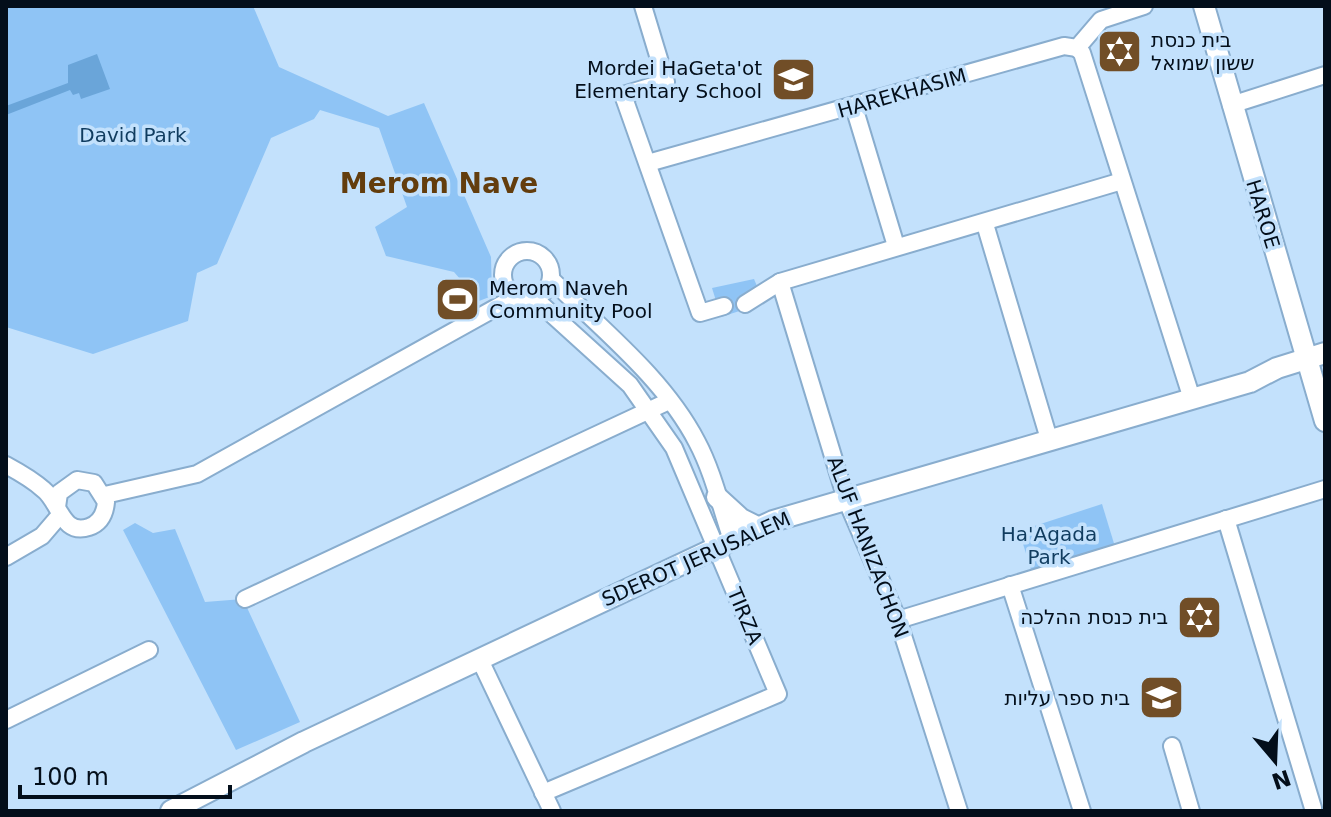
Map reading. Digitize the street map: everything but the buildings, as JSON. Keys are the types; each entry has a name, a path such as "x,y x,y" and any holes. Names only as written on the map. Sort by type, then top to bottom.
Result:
{"street":[{"path":"643,6 666,82 623,95 700,313 724,306"},
{"path":"1144,6 1101,20 1077,48 1082,53 1192,399"},
{"name":"HAROE","path":"1204,6 1231,105 1317,363 1325,421"},
{"name":"HAREKHASIM","path":"648,163 1064,46 1077,48"},
{"path":"1231,105 1325,75"},
{"path":"854,107 896,246"},
{"path":"745,304 780,282 896,246 985,224 1122,181"},
{"path":"985,224 1049,439"},
{"path":"105,495 197,474 515,297 534,298 546,291 551,279 550,269 542,256 527,251 513,256 502,276 508,291 515,297"},
{"name":"TIRZA","path":"551,279 669,401 698,443 717,497 724,544"},
{"name":"ALUF HANIZACHON","path":"780,282 846,499 898,620 959,811"},
{"name":"TIRZA","path":"534,298 630,385 674,448 724,544 778,694 543,793"},
{"name":"SDEROT JERUSALEM","path":"171,811 304,742 759,528 846,499 1250,382 1281,381 1317,363"},
{"path":"245,599 669,401"},
{"path":"6,465 46,491 58,511 72,526 96,524 105,511 105,495 94,483 77,480 59,493 58,511 42,536 6,557"},
{"path":"898,620 1325,489"},
{"path":"717,497 741,519 759,528"},
{"path":"1226,519 1314,808"},
{"path":"1010,585 1082,811"},
{"path":"6,720 149,650"},
{"path":"480,660 552,811"},
{"path":"1172,746 1191,811"}],"green space":[{"name":"David Park","path":"6,6 253,6 279,67 388,116 424,103 491,257 492,296 479,301 454,272 386,256 375,227 407,207 379,128 320,110 314,119 271,138 217,264 197,273 188,321 93,354 6,327"},
{"path":"754,279 764,303 721,317 712,288"},
{"name":"Ha'Agada Park","path":"1102,504 1116,550 1033,576 1019,531"},
{"path":"135,523 153,533 175,529 205,602 243,599 300,722 236,750 123,530"}],"shaded area":[{"path":"97,54 110,89 81,99 79,93 73,95 70,90 6,115 6,106 68,83 68,65"}],"place":[{"name":"בית כנסת ששון שמואל","path":"1120,51"},
{"name":"Mordei HaGeta'ot Elementary School","path":"793,80"},
{"name":"Merom Naveh Community Pool","path":"458,300"},
{"name":"בית כנסת ההלכה","path":"1199,617"},
{"name":"בית ספר עליות","path":"1161,698"}],"district":[{"name":"Merom Nave","path":"439,183"}]}
